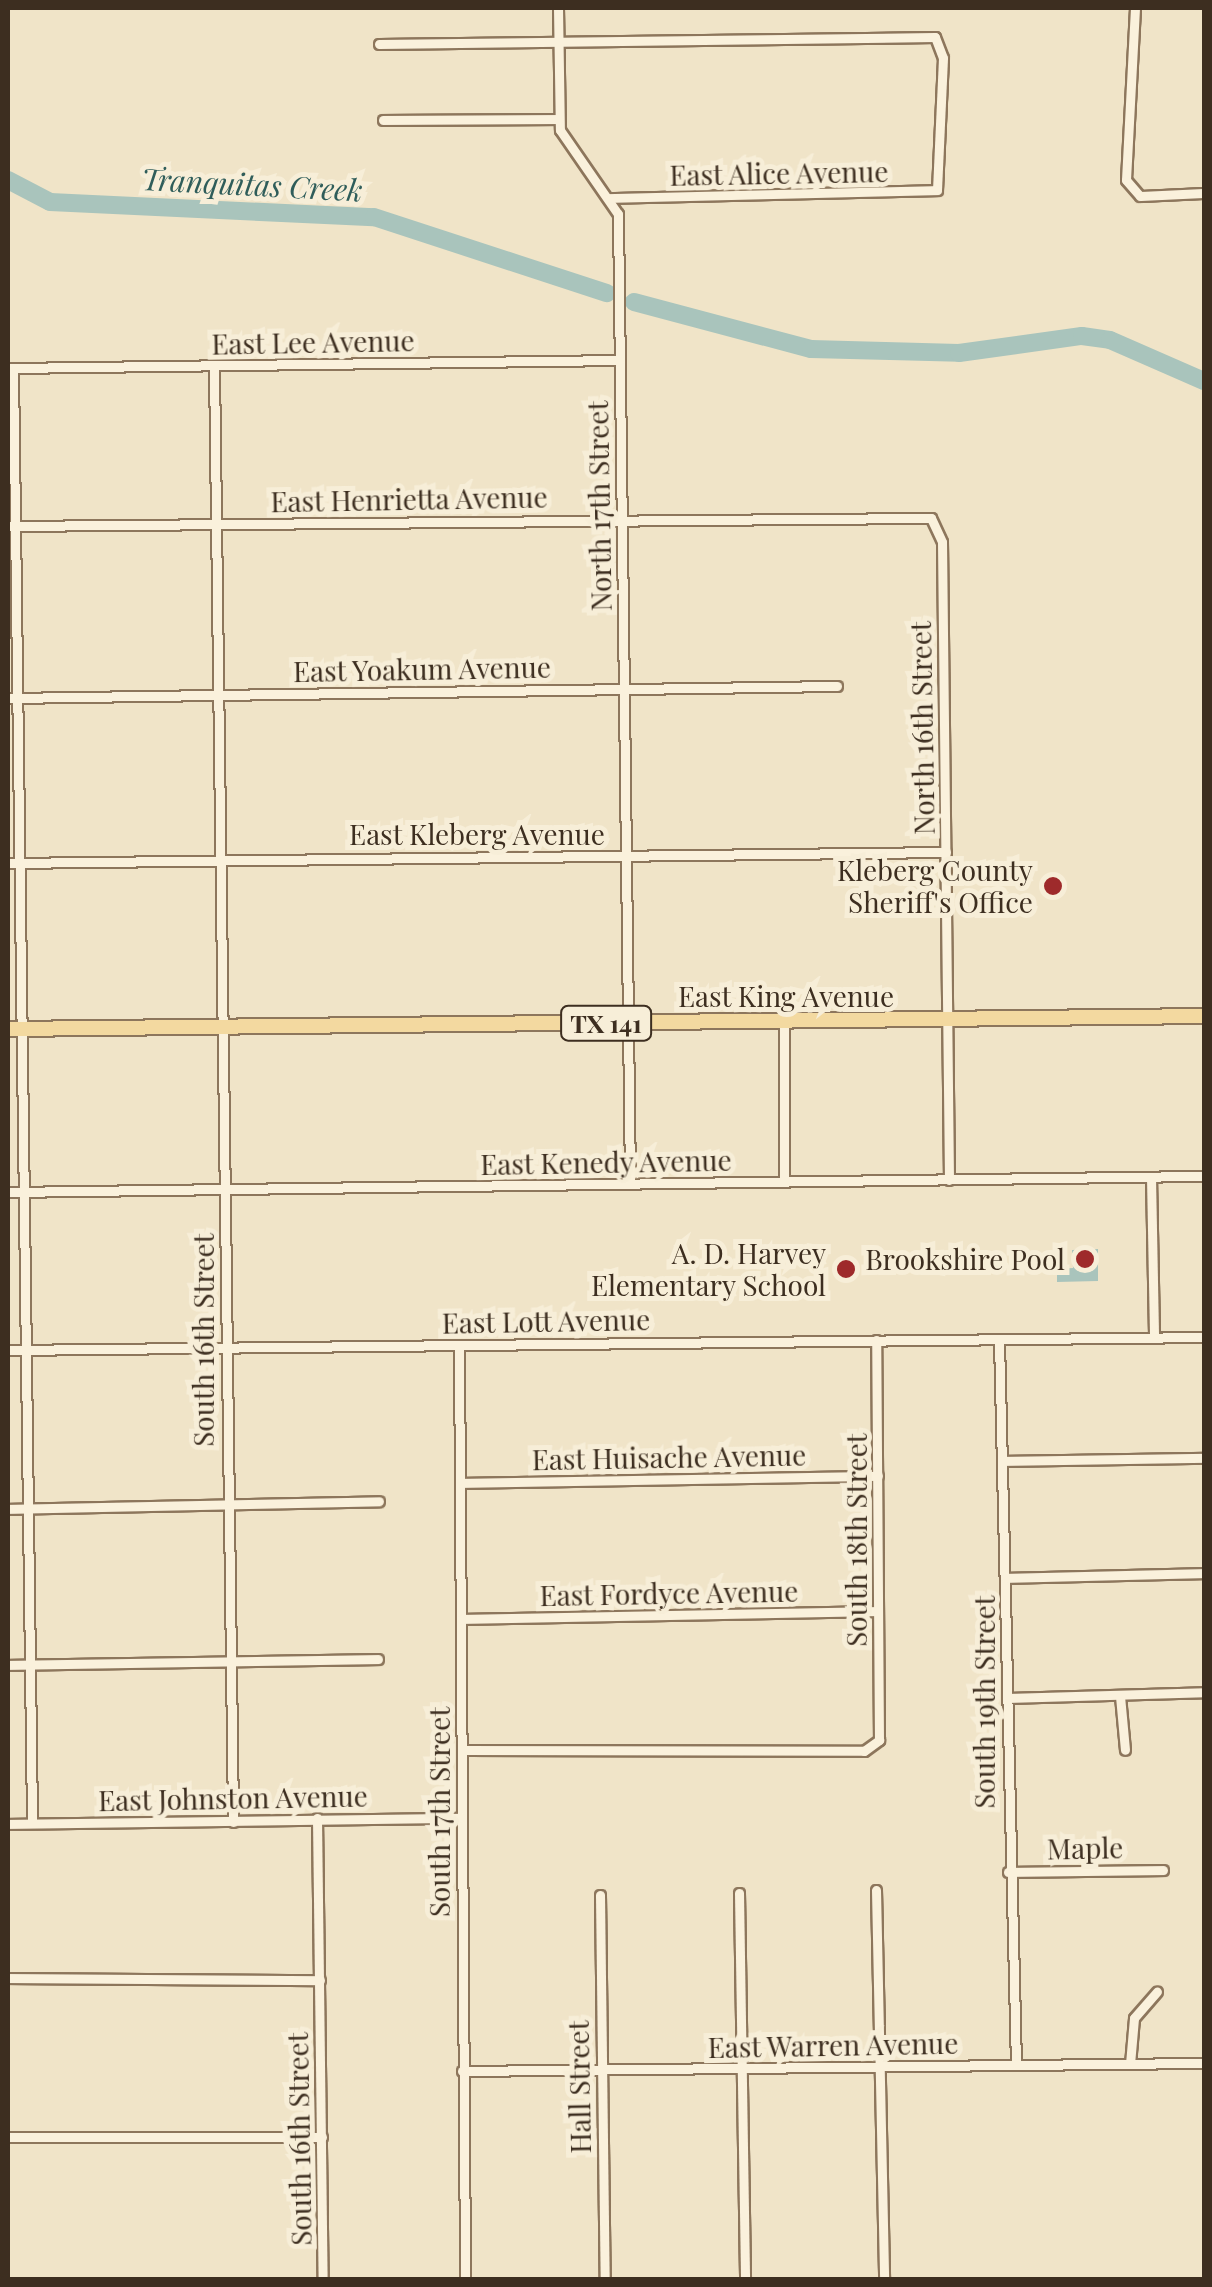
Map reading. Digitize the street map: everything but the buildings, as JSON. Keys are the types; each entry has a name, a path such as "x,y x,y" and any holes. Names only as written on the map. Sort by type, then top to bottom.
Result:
{"main road":[{"name":"East King Avenue","path":"15,1029 1204,1016"}],"street":[{"path":"383,120 558,120 558,8"},
{"path":"1135,8 1126,180 1140,196 1204,192"},
{"name":"East Alice Avenue","path":"558,41 923,35 936,38 943,58 940,179 928,194 609,198"},
{"path":"379,44 558,41"},
{"name":"North 17th Street","path":"558,120 618,214 628,1022"},
{"name":"East Lee Avenue","path":"10,368 620,360"},
{"path":"214,366 222,858"},
{"path":"10,368 15,1029 22,1192 32,1823"},
{"name":"East Henrietta Avenue","path":"11,526 932,518"},
{"name":"North 16th Street","path":"932,518 942,542 949,1180"},
{"name":"East Yoakum Avenue","path":"13,698 837,686"},
{"name":"East Kleberg Avenue","path":"13,863 946,852"},
{"name":"South 16th Street","path":"222,858 224,1347 233,1822"},
{"path":"784,1021 784,1182"},
{"path":"628,1022 630,1184"},
{"name":"East Kenedy Avenue","path":"8,1192 1204,1176"},
{"path":"1151,1177 1154,1334"},
{"name":"East Lott Avenue","path":"8,1350 1154,1334 1204,1337"},
{"name":"South 19th Street","path":"1000,1339 1008,1872 1016,2065"},
{"name":"South 18th Street","path":"462,1750 864,1751 879,1740 876,1340"},
{"name":"South 17th Street","path":"458,1345 464,1619 460,1818 466,2280"},
{"path":"1003,1461 1204,1458"},
{"name":"East Huisache Avenue","path":"461,1482 878,1476"},
{"path":"8,1509 228,1508 379,1501"},
{"path":"1006,1578 1204,1573"},
{"name":"East Fordyce Avenue","path":"464,1619 876,1611"},
{"path":"8,1665 378,1659"},
{"path":"1007,1698 1204,1692"},
{"path":"1120,1696 1125,1750"},
{"name":"South 16th Street","path":"317,1818 323,2280"},
{"name":"East Johnston Avenue","path":"8,1824 460,1818"},
{"name":"Maple","path":"1008,1872 1163,1870"},
{"path":"876,1890 884,2280"},
{"path":"739,1893 744,2280"},
{"name":"Hall Street","path":"600,1895 604,2280"},
{"path":"8,1978 320,1980"},
{"path":"1130,2064 1134,2018 1158,1992"},
{"name":"East Warren Avenue","path":"462,2071 601,2073 1204,2063"},
{"path":"8,2136 322,2136"}],"water":[{"name":"Brookshire Pool","path":"1098,1249 1098,1281 1057,1282 1057,1269 1073,1268 1072,1250"}],"waterway":[{"name":"Tranquitas Creek","path":"8,180 50,202 374,217 607,293"},
{"name":"Tranquitas Creek","path":"634,302 811,349 959,353 1082,336 1110,340 1204,381"}],"place":[{"name":"Kleberg County Sheriff's Office","path":"1053,886"},
{"name":"Brookshire Pool","path":"1085,1259"},
{"name":"A. D. Harvey Elementary School","path":"846,1269"}]}
